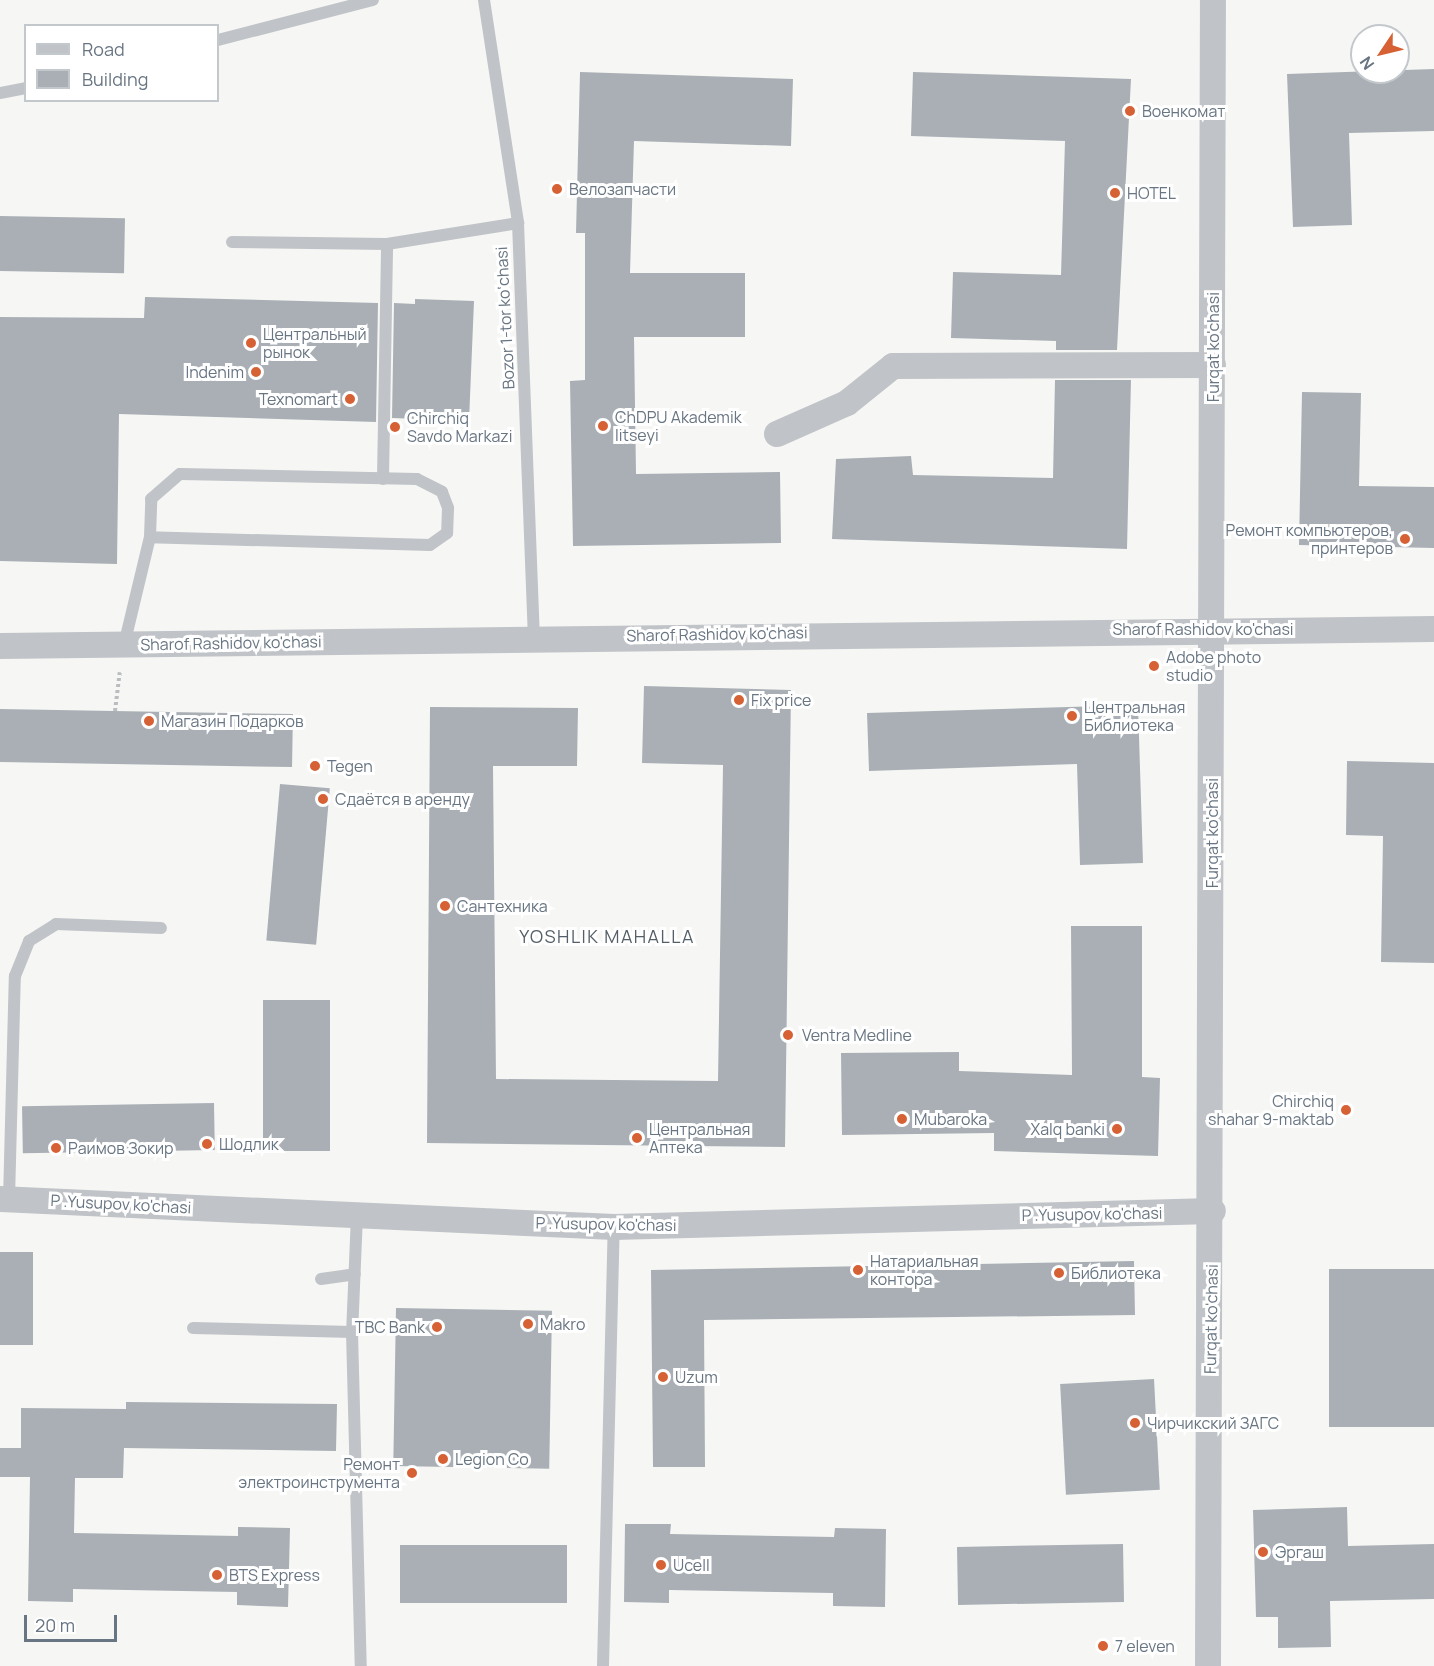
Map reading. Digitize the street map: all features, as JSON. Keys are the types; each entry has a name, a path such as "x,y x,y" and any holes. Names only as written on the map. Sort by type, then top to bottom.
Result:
{"street":[{"name":"Furqat ko'chasi","path":"1208,1666 1213,1211 1213,0"},
{"path":"777,434 847,403 893,366 1213,365"},
{"name":"Sharof Rashidov ko'chasi","path":"0,646 534,636 1212,628 1434,629"},
{"name":"P .Yusupov ko'chasi","path":"4,1199 614,1227 1213,1211"}],"lane":[{"path":"219,40 373,0"},
{"name":"Bozor 1-tor ko‘chasi","path":"484,0 518,223 534,636"},
{"path":"0,93 24,88"},
{"path":"232,242 387,244 518,223"},
{"path":"384,479 387,244"},
{"path":"124,645 150,537 151,499 180,474 417,480 442,492 448,508 447,533 430,545 150,537"},
{"path":"4,1199 15,976 29,941 56,924 161,928"},
{"path":"357,1215 352,1332 361,1666"},
{"path":"603,1666 614,1227"},
{"path":"321,1279 355,1274"},
{"path":"193,1328 352,1332"}],"path":[{"path":"115,711 124,645"}],"building":[{"path":"1434,69 1434,131 1349,133 1352,225 1293,227 1287,74 1350,72 1350,84 1410,84 1410,70"},
{"path":"580,72 793,79 791,146 634,141 630,273 745,273 745,337 634,337 636,474 780,472 781,543 573,546 570,381 585,380 585,233 576,233"},
{"path":"913,72 1131,79 1117,350 1056,350 1056,341 951,338 953,272 1061,275 1065,141 911,136"},
{"path":"0,216 125,218 124,273 0,271"},
{"path":"145,297 378,303 376,422 119,414 117,564 0,561 0,317 144,318"},
{"path":"415,299 474,301 469,421 392,418 394,303 415,304"},
{"path":"1055,380 1131,380 1127,549 832,539 836,459 911,456 913,475 1053,478"},
{"path":"1302,392 1361,393 1359,486 1434,487 1434,548 1299,545"},
{"path":"644,686 791,690 785,1147 427,1143 430,707 578,708 577,766 493,766 496,1079 718,1081 723,765 642,763"},
{"path":"1138,705 1143,863 1080,865 1077,764 869,771 867,713"},
{"path":"0,709 293,714 292,767 0,762"},
{"path":"1347,761 1434,763 1434,963 1381,962 1383,836 1346,835"},
{"path":"280,784 330,788 316,945 266,940"},
{"path":"1071,926 1142,926 1142,1077 1160,1078 1158,1156 994,1151 994,1133 842,1135 841,1053 959,1052 959,1071 1072,1075"},
{"path":"263,1000 330,1000 330,1151 263,1151"},
{"path":"214,1103 215,1150 23,1153 22,1106"},
{"path":"0,1252 33,1252 33,1345 0,1345"},
{"path":"1134,1261 1135,1315 704,1320 705,1467 653,1467 651,1270"},
{"path":"1329,1269 1434,1269 1434,1427 1329,1427"},
{"path":"396,1308 552,1311 549,1469 393,1466"},
{"path":"1154,1379 1160,1490 1066,1495 1060,1384"},
{"path":"126,1402 337,1404 336,1451 124,1448 123,1478 75,1478 74,1533 238,1536 238,1527 290,1528 288,1607 237,1605 237,1592 73,1589 73,1602 28,1601 30,1477 0,1477 0,1448 21,1448 21,1408 126,1409"},
{"path":"1347,1507 1348,1546 1434,1544 1434,1599 1330,1601 1331,1647 1278,1648 1278,1617 1256,1617 1253,1510"},
{"path":"625,1524 671,1524 670,1534 834,1537 835,1528 886,1529 885,1607 833,1606 833,1593 669,1590 669,1603 624,1602"},
{"path":"1123,1544 1124,1602 958,1605 957,1547"},
{"path":"400,1545 567,1545 567,1603 400,1603"}],"place":[{"name":"Военкомат","path":"1130,111"},
{"name":"Велозапчасти","path":"557,189"},
{"name":"HOTEL","path":"1115,193"},
{"name":"Центральный рынок","path":"251,343"},
{"name":"Indenim","path":"256,372"},
{"name":"Texnomart","path":"350,399"},
{"name":"ChDPU Akademik litseyi","path":"603,426"},
{"name":"Chirchiq Savdo Markazi","path":"395,427"},
{"name":"Ремонт компьютеров, принтеров","path":"1405,539"},
{"name":"Adobe photo studio","path":"1154,666"},
{"name":"Fix price","path":"739,700"},
{"name":"Центральная Библиотека","path":"1072,716"},
{"name":"Магазин Подарков","path":"149,721"},
{"name":"Tegen","path":"315,766"},
{"name":"Сдаётся в аренду","path":"323,799"},
{"name":"Сантехника","path":"445,906"},
{"name":"Ventra Medline","path":"788,1035"},
{"name":"Chirchiq shahar 9-maktab","path":"1346,1110"},
{"name":"Mubaroka","path":"902,1119"},
{"name":"Xalq banki","path":"1117,1129"},
{"name":"Центральная Аптека","path":"637,1138"},
{"name":"Шодлик","path":"207,1144"},
{"name":"Раимов Зокир","path":"56,1148"},
{"name":"Натариальная контора","path":"858,1270"},
{"name":"Библиотека","path":"1059,1273"},
{"name":"Makro","path":"528,1324"},
{"name":"TBC Bank","path":"437,1327"},
{"name":"Uzum","path":"663,1377"},
{"name":"Чирчикский ЗАГС","path":"1135,1423"},
{"name":"Legion Co","path":"443,1459"},
{"name":"Ремонт электроинструмента","path":"412,1473"},
{"name":"Эргаш","path":"1263,1552"},
{"name":"Ucell","path":"661,1565"},
{"name":"BTS Express","path":"217,1575"},
{"name":"7 eleven","path":"1103,1646"}],"district":[{"name":"YOSHLIK MAHALLA","path":"607,936"}]}
